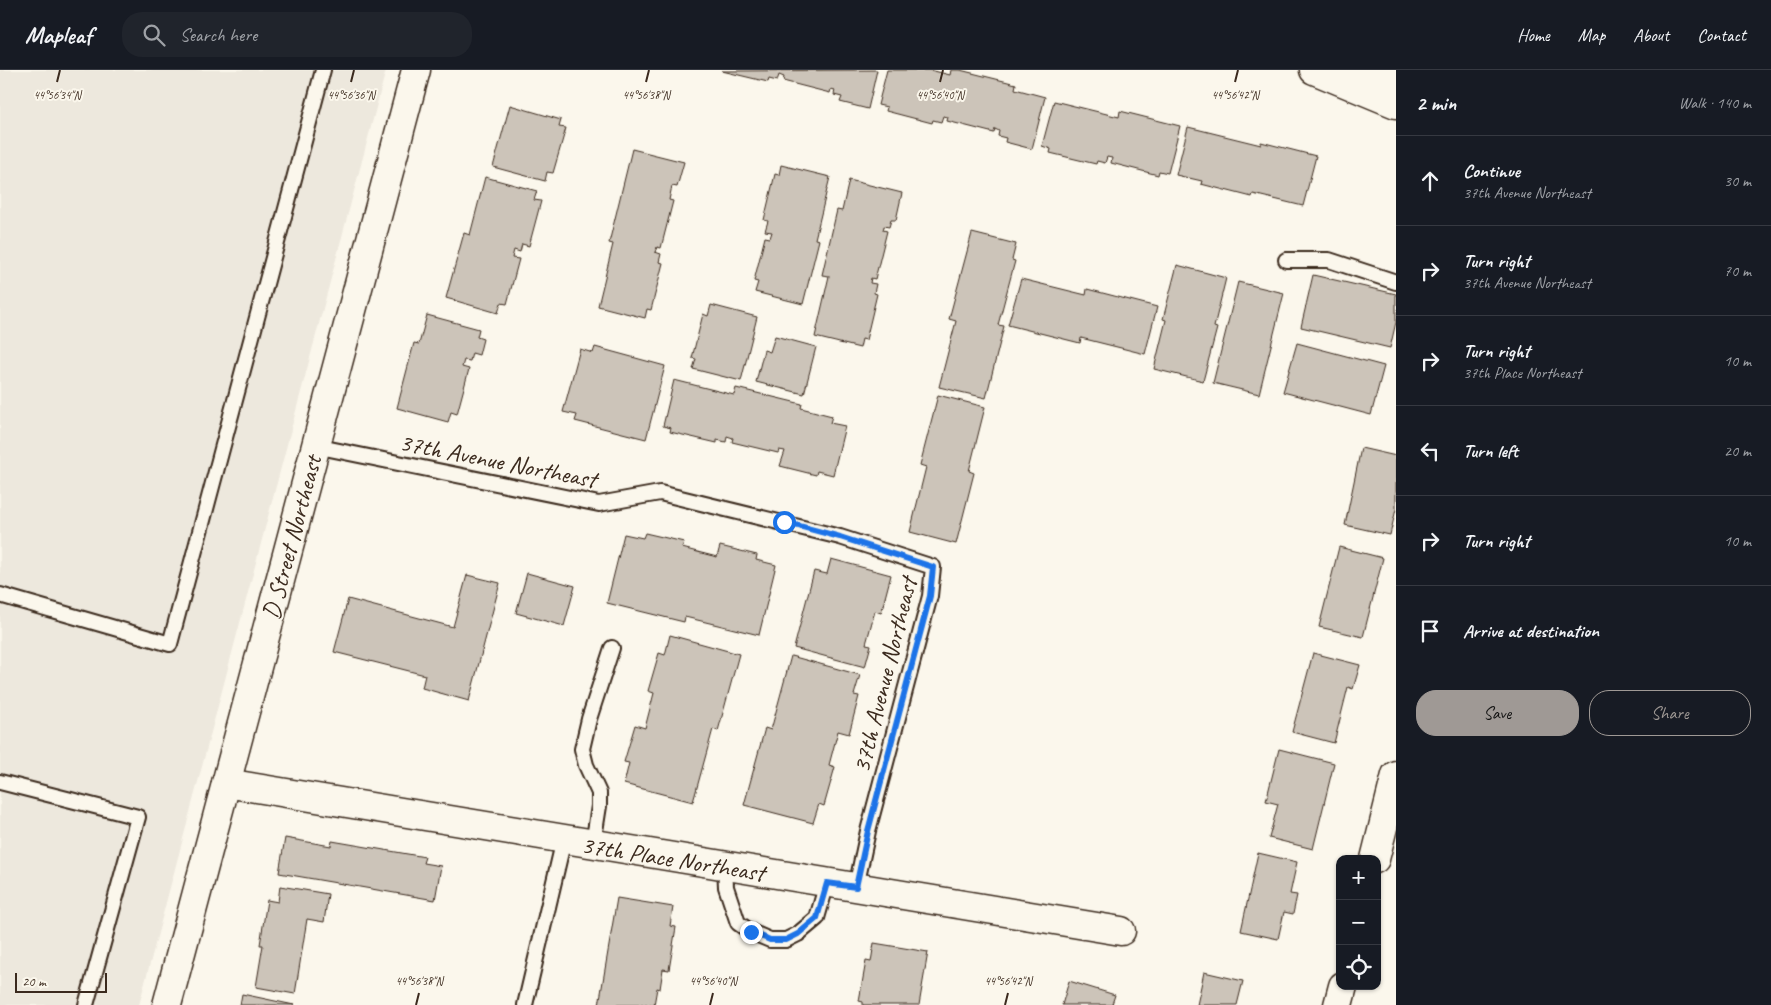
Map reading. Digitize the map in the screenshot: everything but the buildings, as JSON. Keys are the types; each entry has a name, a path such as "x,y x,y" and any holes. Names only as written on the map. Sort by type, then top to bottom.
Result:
{"main road":[{"name":"D Street Northeast","path":"167,1005 416,70"},
{"path":"1314,70 1396,104"},
{"path":"1348,70 1396,82"},
{"path":"1376,855 1396,775"},
{"name":"37th Place Northeast","path":"226,783 1121,930"},
{"path":"1338,1005 1342,990"}],"lane":[{"path":"0,595 170,644 323,70"},
{"path":"1286,260 1329,260 1396,282"},
{"name":"37th Avenue Northeast","path":"315,446 599,504 660,493 840,537 933,567 930,596 868,831 856,887"},
{"path":"593,844 599,806 599,793 586,765 582,749 589,719 612,648"},
{"path":"0,782 138,817 86,1005"},
{"path":"525,1005 564,839"},
{"path":"725,866 726,887 738,924 770,940 786,940 798,934 817,918 827,883"}],"shaded area":[{"path":"0,70 386,70 139,1005 0,1005"}],"route":[{"path":"751,932 770,940 786,940 798,934 817,918 827,883 856,887 868,831 930,596 933,567 840,537 784,522"}]}
